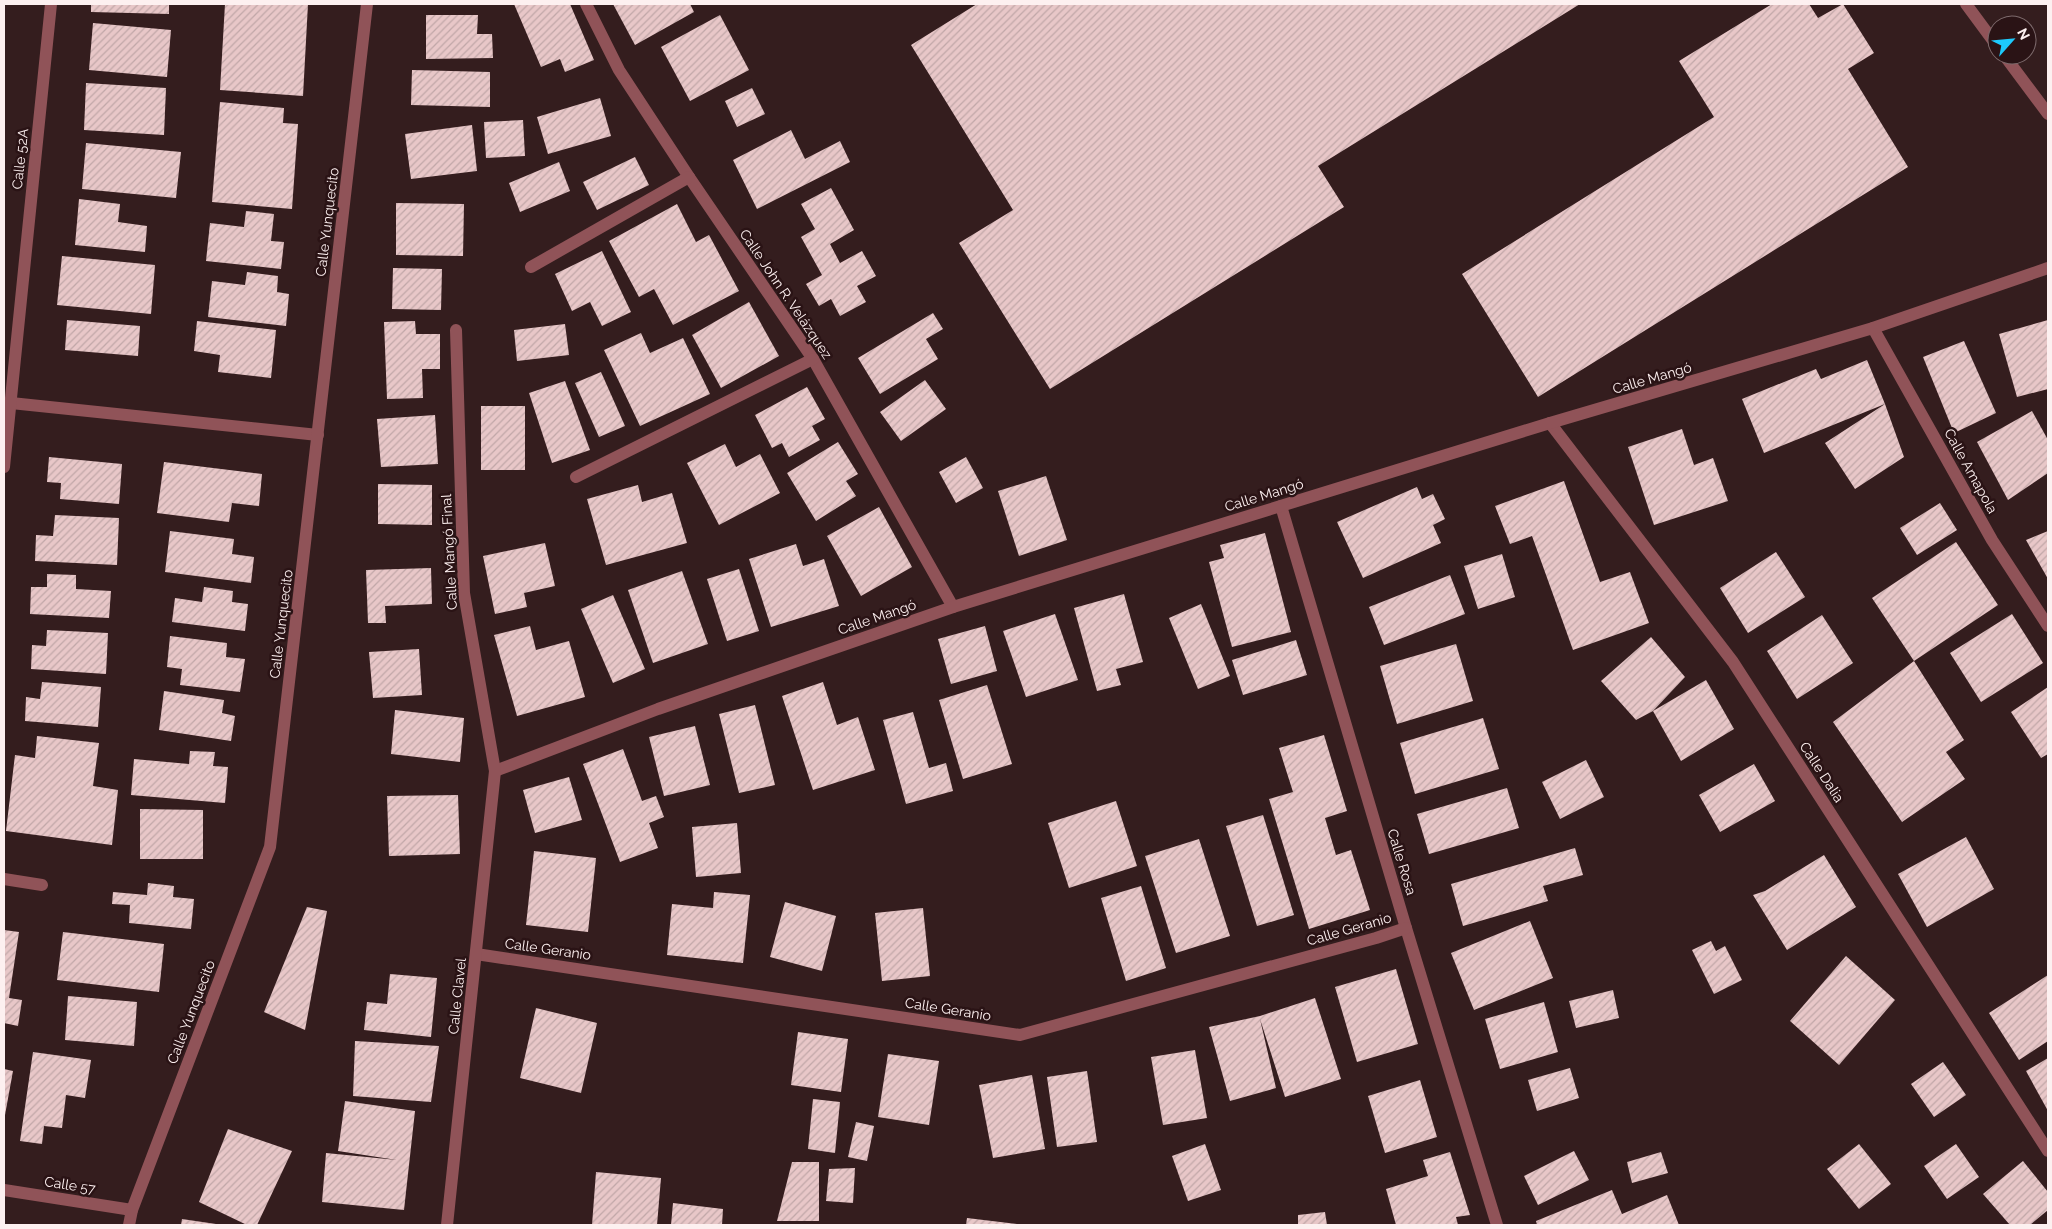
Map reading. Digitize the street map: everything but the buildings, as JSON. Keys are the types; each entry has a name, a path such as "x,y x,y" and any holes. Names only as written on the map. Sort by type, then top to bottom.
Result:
{"street":[{"name":"Calle 52A","path":"4,467 51,4"},
{"name":"Calle Yunquecito","path":"129,1225 132,1210 270,847 367,4"},
{"name":"Calle John R. Velázquez","path":"586,4 619,70 689,177 813,359 953,607"},
{"path":"1966,4 1987,32"},
{"path":"2011,65 2048,114"},
{"path":"532,267 689,177"},
{"name":"Calle Mangó","path":"495,771 658,709 953,607 1550,423 1873,328 2048,268"},
{"name":"Calle Amapola","path":"1873,328 1992,540 2048,626"},
{"name":"Calle Mangó Final","path":"456,330 464,593 495,771"},
{"path":"576,477 813,359"},
{"path":"11,403 318,435"},
{"name":"Calle Dalia","path":"1550,423 1733,662 2048,1151"},
{"name":"Calle Rosa","path":"1280,506 1497,1225"},
{"name":"Calle Clavel","path":"447,1225 495,771"},
{"path":"4,878 42,886"},
{"name":"Calle Geranio","path":"476,954 1020,1035 1366,941 1406,928"},
{"name":"Calle 57","path":"4,1190 132,1210"}]}
